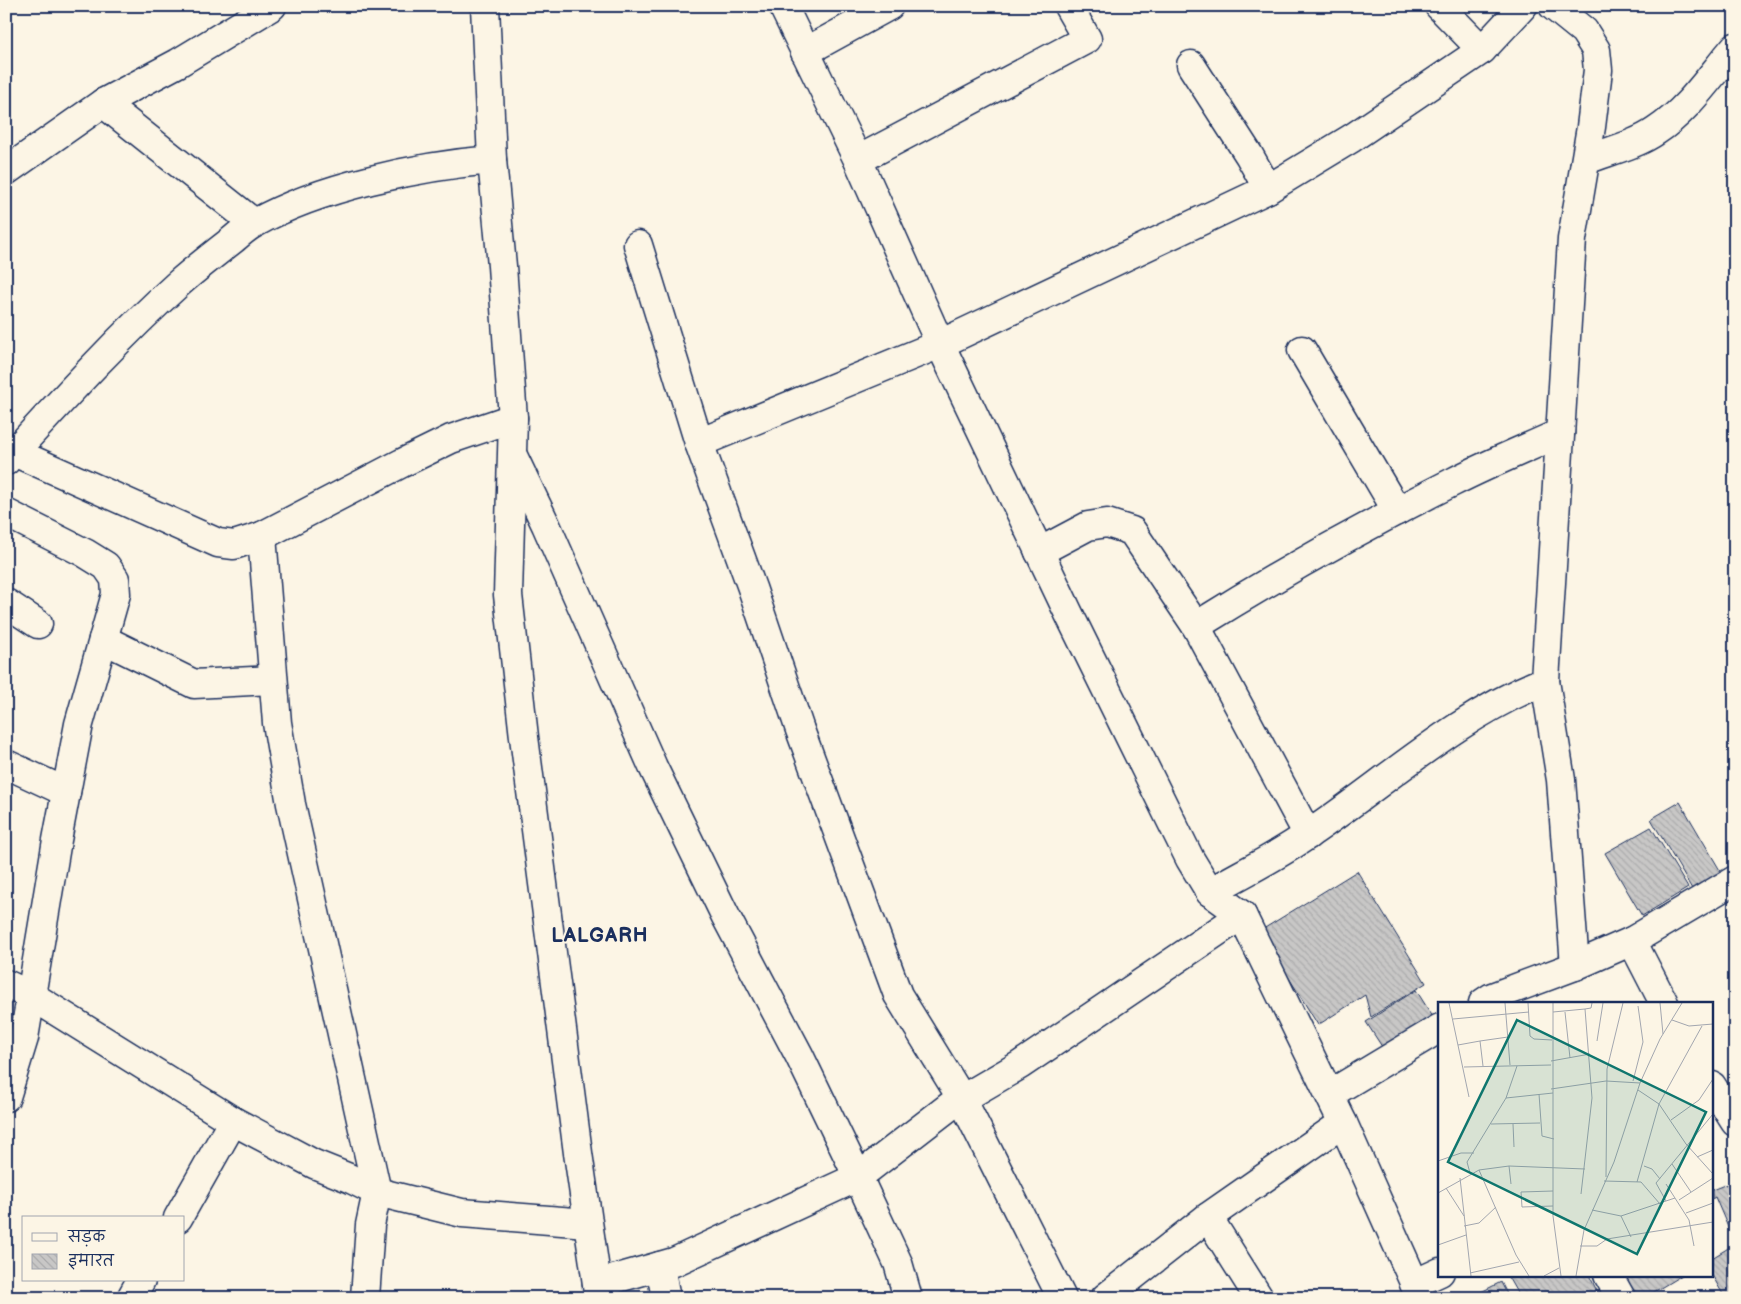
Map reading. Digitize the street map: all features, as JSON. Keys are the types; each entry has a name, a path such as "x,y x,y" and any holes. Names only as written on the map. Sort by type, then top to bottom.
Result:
{"street":[{"path":"6,171 104,103 178,63 272,6"},
{"path":"485,6 492,160 513,418 508,595 524,737 587,1223 598,1291 674,1262 858,1177 950,1106 1020,1065 1242,915"},
{"path":"783,6 858,160 940,344 1039,552 1190,859 1210,892 1242,915 1330,1094 1418,1291 1438,1274"},
{"path":"805,52 889,6"},
{"path":"858,160 1086,39 1068,6"},
{"path":"1439,6 1482,50"},
{"path":"699,443 940,344 1268,188 1352,138 1482,50 1523,6"},
{"path":"1553,6 1584,31 1596,50 1598,70 1586,160 1572,239 1545,681 1561,780 1575,966"},
{"path":"1586,160 1656,132 1678,113 1735,47"},
{"path":"1191,65 1268,188"},
{"path":"104,103 254,223"},
{"path":"492,160 458,163 342,188 292,205 254,223 200,265 143,316 95,364 10,457 218,543 234,545 262,536 443,443 513,418"},
{"path":"638,245 699,443 752,588 800,730 898,995 962,1100 1062,1298"},
{"path":"1302,350 1397,511"},
{"path":"1196,626 1302,562 1397,511 1454,481 1560,433"},
{"path":"513,454 653,767 858,1177 898,1263 908,1298"},
{"path":"6,513 106,566 114,579 116,594 79,724 24,1038 6,1097"},
{"path":"1039,552 1088,526 1107,522 1132,531 1196,626 1308,835"},
{"path":"262,536 277,723 291,804 377,1192 370,1225 365,1298"},
{"path":"6,603 38,624"},
{"path":"103,639 194,684 273,680"},
{"path":"1210,892 1308,835 1464,724 1516,693 1545,681"},
{"path":"6,764 66,792"},
{"path":"1484,1002 1492,997 1575,966 1632,940 1735,880"},
{"path":"1632,940 1663,1002"},
{"path":"6,984 32,996 233,1121 314,1164 377,1192 462,1213 587,1223"},
{"path":"1330,1094 1438,1029"},
{"path":"1714,1089 1735,1122"},
{"path":"179,1216 233,1121"},
{"path":"1105,1298 1208,1217 1343,1124"},
{"path":"1208,1217 1259,1298"},
{"path":"660,1266 666,1298"},
{"path":"1609,1276 1621,1298"},
{"path":"131,1298 140,1282"}],"building":[{"path":"1680,802 1721,872 1692,889 1651,819"},
{"path":"1651,827 1688,888 1642,916 1605,853"},
{"path":"1357,871 1426,983 1371,1017 1365,995 1318,1025 1260,931"},
{"path":"1416,990 1438,1025 1388,1056 1366,1022"},
{"path":"1727,1184 1735,1202 1735,1228 1730,1232 1714,1198 1714,1189"},
{"path":"1735,1244 1735,1298 1725,1298 1713,1276 1714,1257"},
{"path":"1590,1276 1600,1297 1520,1298 1508,1277"},
{"path":"1625,1276 1680,1276 1644,1298 1637,1298"},
{"path":"1501,1282 1509,1298 1469,1298"}],"district":[{"name":"LALGARH","path":"600,935"}]}
